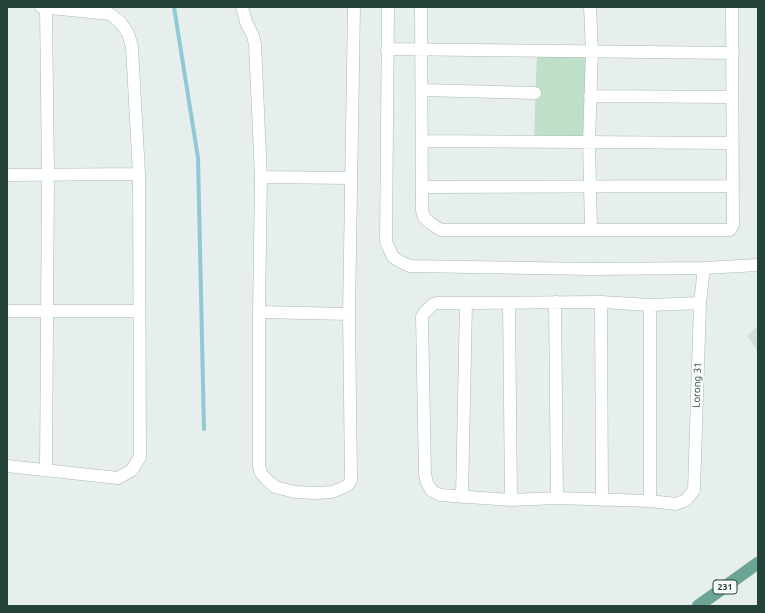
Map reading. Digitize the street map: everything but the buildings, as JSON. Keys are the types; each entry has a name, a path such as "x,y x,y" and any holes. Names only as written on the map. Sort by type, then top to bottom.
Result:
{"main road":[{"name":"231","path":"698,606 758,563"}],"street":[{"path":"7,466 46,469 118,478 132,470 140,457 139,174 132,46 128,33 120,22 110,14 41,7"},
{"path":"46,7 48,175 46,469"},
{"path":"242,7 246,22 254,36 255,44 261,177 259,466 262,473 275,488 295,492 317,493 332,492 348,485 351,480 349,314 354,7"},
{"path":"388,7 386,242 393,257 400,262 410,266 591,269 758,266"},
{"path":"421,7 422,210 424,217 441,230 730,230 733,225 732,7"},
{"path":"590,7 592,51 589,142 591,230"},
{"path":"387,49 732,53"},
{"path":"422,90 535,93"},
{"path":"590,96 732,97"},
{"path":"422,141 732,143"},
{"path":"7,175 139,174"},
{"path":"261,177 351,178"},
{"path":"422,187 732,186"},
{"name":"Lorong 31","path":"650,501 676,504 686,500 694,490 700,303 704,268"},
{"path":"555,302 557,498"},
{"path":"650,305 650,501 557,498 511,500 440,495 432,491 424,474 422,317 428,308 437,303 601,302 650,305 700,303"},
{"path":"601,302 602,500"},
{"path":"462,497 466,303"},
{"path":"509,303 511,500"},
{"path":"7,311 139,311"},
{"path":"259,312 349,314"}],"shaded area":[{"path":"758,326 758,352 747,336"}],"green space":[{"path":"537,51 592,51 589,142 534,142"}],"waterway":[{"path":"174,7 198,158 204,429"}]}
